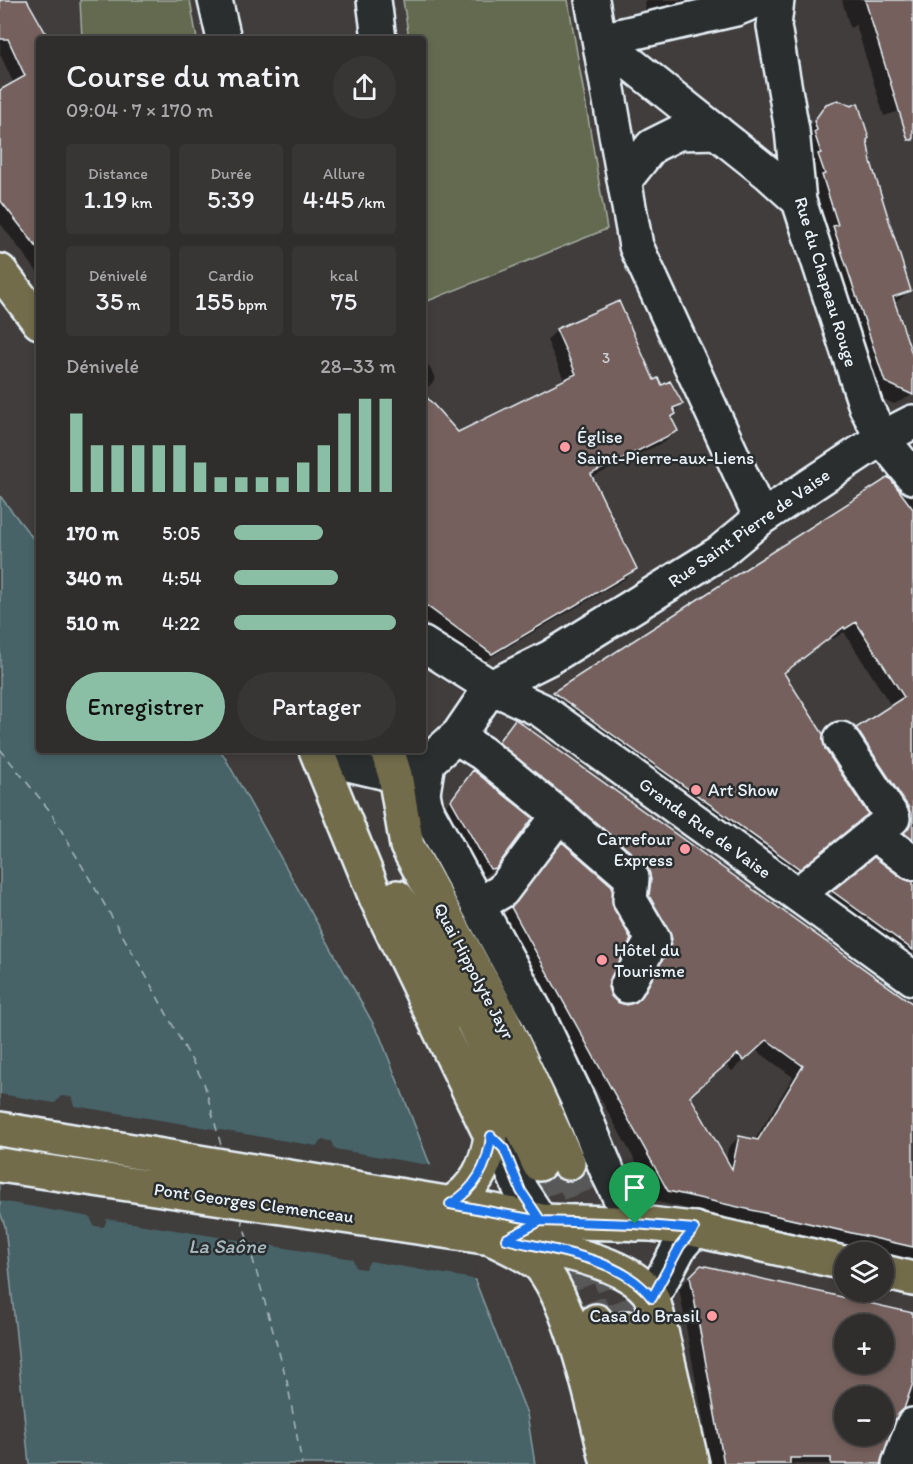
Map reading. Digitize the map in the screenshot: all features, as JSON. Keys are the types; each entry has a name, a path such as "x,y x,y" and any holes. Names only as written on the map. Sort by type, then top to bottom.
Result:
{"main road":[{"path":"0,271 36,318"},
{"path":"319,753 377,900 491,1136 487,1161 479,1175 464,1196 450,1204"},
{"name":"Quai Hippolyte Jayr","path":"336,798 473,1022 554,1163 500,1015 408,846 391,762"},
{"name":"Pont Georges Clemenceau","path":"0,1129 450,1204 499,1234"},
{"name":"Pont Georges Clemenceau","path":"0,1166 499,1234"},
{"path":"499,1234 541,1221 635,1224 694,1229 834,1261"},
{"path":"499,1234 563,1251 608,1267 635,1279 652,1298 692,1464"},
{"path":"499,1234 541,1266 557,1294 571,1330 608,1464"},
{"path":"894,1274 913,1278"},
{"path":"596,1321 636,1464"},
{"path":"628,1328 662,1464"}],"street":[{"path":"215,0 223,36"},
{"path":"374,0 379,36"},
{"path":"592,0 601,40 636,246 760,518"},
{"path":"601,40 736,9 759,0"},
{"name":"Rue du Chapeau Rouge","path":"777,0 774,26 792,130 799,201 866,408 882,438 913,477"},
{"path":"601,40 717,132 799,201"},
{"path":"625,180 652,146 678,133 717,132"},
{"name":"Rue Saint Pierre de Vaise","path":"491,687 551,657 719,553 760,518 882,438 913,422"},
{"name":"Grande Rue de Vaise","path":"426,646 491,687 541,710 913,978"},
{"path":"324,753 348,764 391,762 425,777 491,687"},
{"path":"456,737 482,753 632,878 630,900 653,939 627,986"},
{"path":"798,894 892,818 841,739"},
{"name":"Quai Hippolyte Jayr","path":"425,777 426,809 437,833 538,1016 578,1100 608,1173 626,1210 634,1218 635,1224"},
{"path":"478,905 502,891 559,815"},
{"path":"873,833 913,863"},
{"path":"491,1136 504,1149 521,1191 541,1221"},
{"path":"652,1298 680,1246 694,1229"},
{"path":"900,1464 913,1425"}],"green space":[{"path":"80,0 190,0 196,36 82,36"},
{"path":"403,0 568,0 607,229 426,302 426,36 409,36"}],"water":[{"name":"La Saône","path":"0,496 36,542 36,753 222,753 380,1036 527,1414 535,1464 29,1464 5,1226 0,1212"}],"pier":[{"path":"0,1094 55,1103 61,1096 72,1097 75,1106 317,1146 322,1140 332,1141 335,1149 434,1166 479,1280 370,1261 365,1269 356,1268 353,1259 107,1219 104,1227 94,1226 90,1217 0,1201"}],"building":[{"path":"0,0 27,0 47,36 36,36 36,246 0,200 0,90 25,76 8,39 0,39"},
{"path":"865,0 913,0 913,140 908,140"},
{"path":"838,100 851,106 858,103 869,138 867,140 871,162 911,291 893,297 913,357 913,395 885,382 833,226 838,225 822,175 825,174 818,154 821,153 814,132 817,130 814,121 826,104"},
{"path":"619,301 654,380 658,378 662,385 670,381 683,404 673,408 676,414 671,417 678,431 591,474 637,569 492,654 426,605 426,396 458,432 576,374 556,329"},
{"path":"889,477 913,509 913,840 904,833 910,825 909,808 856,728 904,697 856,622 845,629 844,627 784,673 823,734 825,749 868,814 800,869 553,692"},
{"path":"515,719 913,1004 913,1247 668,1191 511,907 562,842 612,886 614,909 631,939 608,987 611,996 617,1002 627,1005 636,1002 643,995 672,939 649,896 651,879 645,864 498,742","holes":["767,1040 803,1066 758,1140 739,1136 732,1169 690,1096 738,1054 744,1061"]},
{"path":"473,770 533,818 496,868 490,869 451,800"},
{"path":"874,857 902,878 913,881 913,950 832,891"},
{"path":"701,1265 834,1295 834,1302 864,1302 913,1313 913,1383 904,1409 894,1422 894,1386 834,1386 834,1446 887,1446 881,1464 831,1464 831,1458 790,1458 790,1464 724,1464 690,1276"}],"ferry route":[{"path":"0,749 50,811 145,974 204,1083 222,1149"},
{"path":"241,1217 287,1381 302,1464"}],"tunnel":[{"path":"568,1163 628,1328"},
{"path":"539,1164 596,1321"}],"place":[{"name":"Église Saint-Pierre-aux-Liens","path":"565,447"},
{"name":"Art Show","path":"696,790"},
{"name":"Carrefour Express","path":"685,849"},
{"name":"Hôtel du Tourisme","path":"602,960"},
{"name":"Casa do Brasil","path":"712,1316"}],"route":[{"path":"635,1224 541,1221 521,1191 504,1149 491,1136 487,1161 479,1175 464,1196 450,1204 541,1221 506,1239 563,1251 608,1267 635,1279 652,1298 680,1246 694,1229 635,1224"}]}
